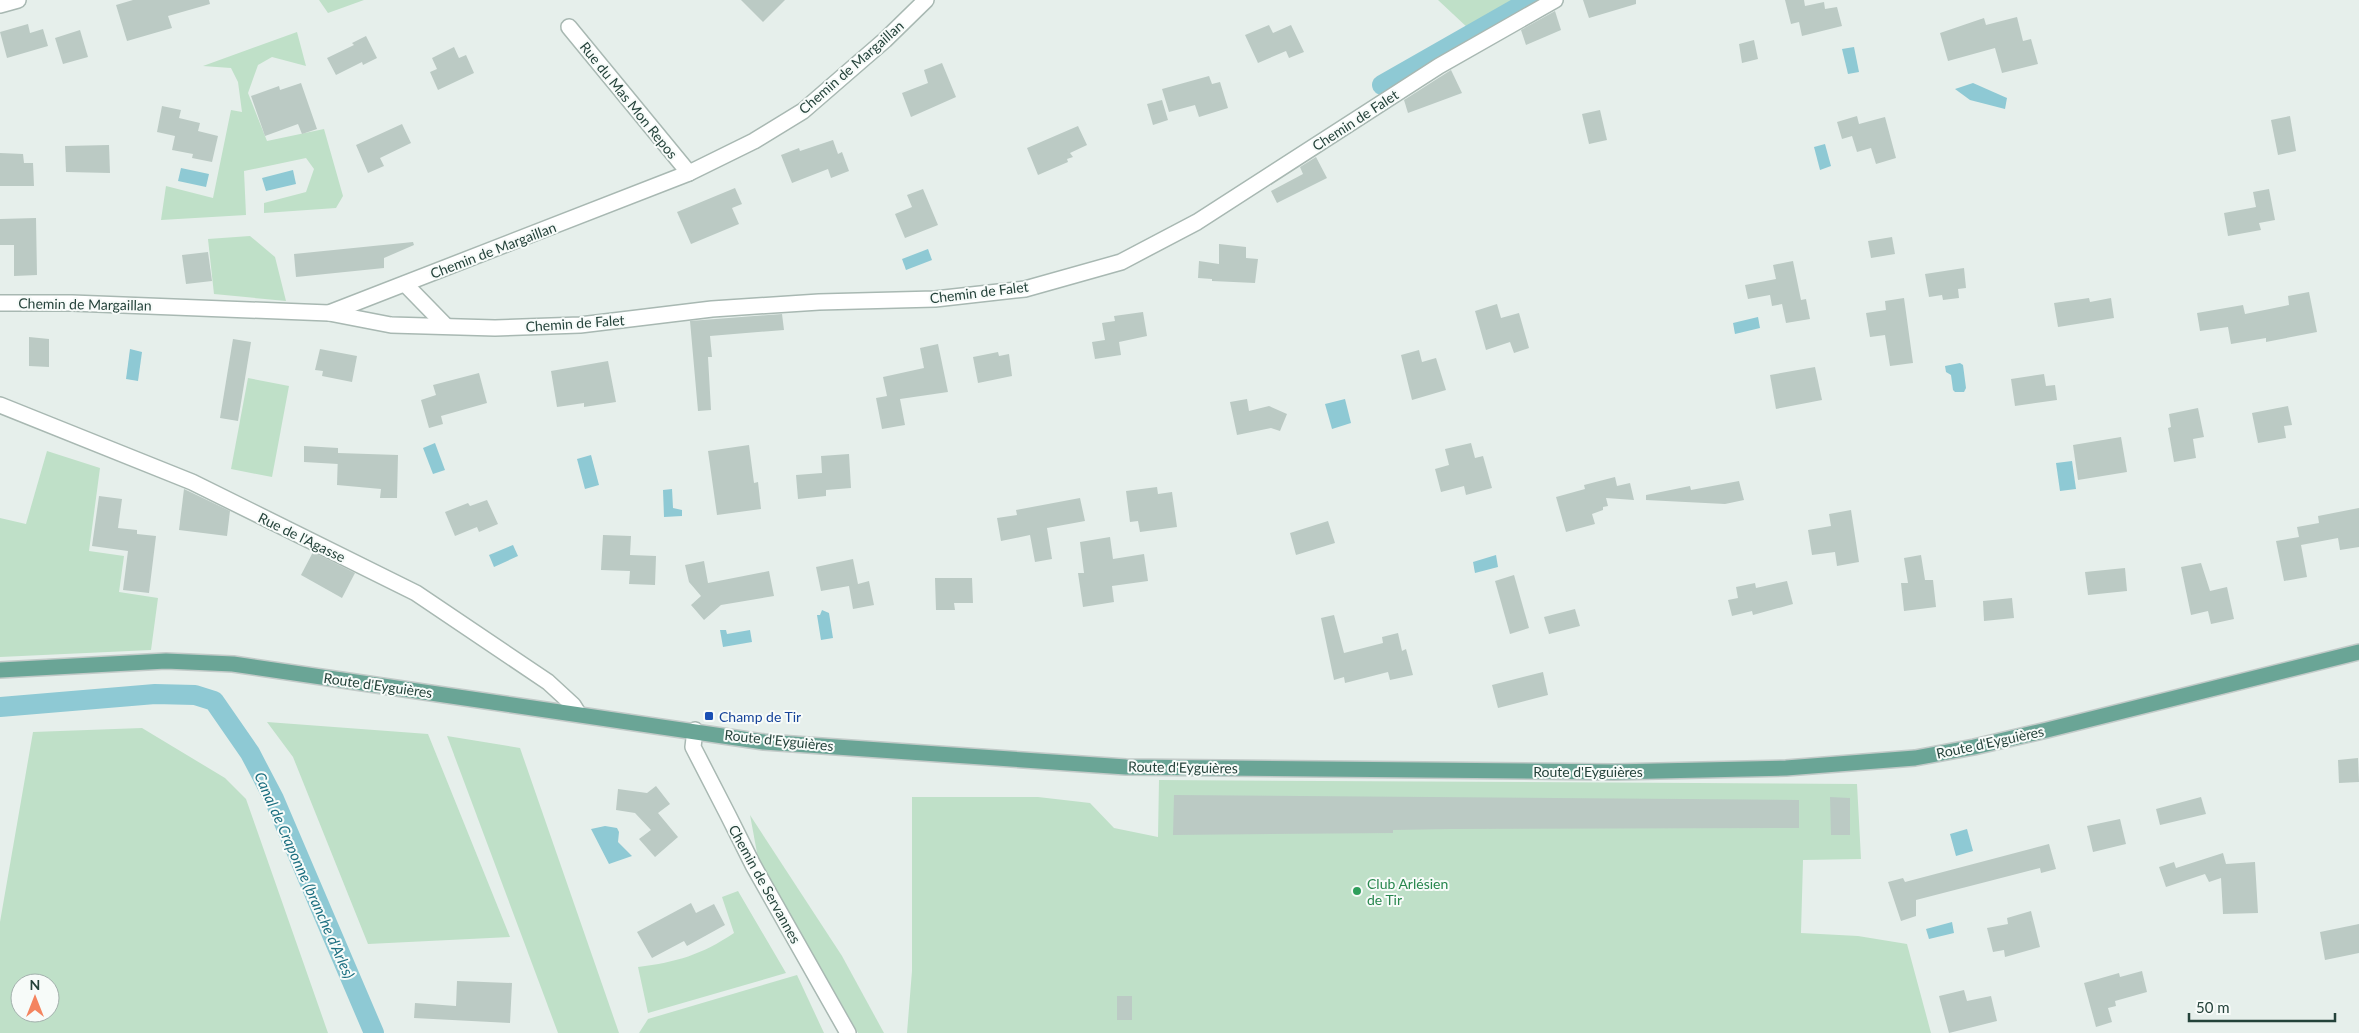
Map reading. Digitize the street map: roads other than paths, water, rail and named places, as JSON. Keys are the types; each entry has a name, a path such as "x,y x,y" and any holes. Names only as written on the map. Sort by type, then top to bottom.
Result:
{"main road":[{"name":"Route d'Eyguières","path":"0,670 166,661 233,664 695,730 764,742 1126,767 1605,772 1786,768 1915,758 1974,747 2359,652"}],"street":[{"path":"0,5 18,0"},
{"name":"Chemin de Margaillan","path":"0,303 72,302 329,313 689,173 754,142 803,111 926,0"},
{"name":"Chemin de Falet","path":"329,313 391,325 494,328 580,325 712,309 819,302 935,299 1025,289 1121,262 1198,222 1439,66 1555,0"},
{"name":"Rue du Mas Mon Repos","path":"569,27 689,173"},
{"path":"405,284 446,326"},
{"name":"Rue de l'Agasse","path":"0,405 192,482 416,593 548,682 578,713"},
{"name":"Chemin de Servannes","path":"695,730 694,747 736,831 848,1033"}],"water":[{"path":"1854,47 1859,72 1848,74 1842,49"},
{"path":"1973,83 2007,98 2005,109 1970,100 1955,89"},
{"path":"1825,144 1831,166 1820,170 1814,147"},
{"path":"181,168 209,174 206,187 178,181"},
{"path":"293,170 296,184 266,191 262,178"},
{"path":"928,249 932,260 906,270 902,259"},
{"path":"1758,317 1760,328 1735,334 1733,323"},
{"path":"130,349 142,352 138,381 126,379"},
{"path":"1960,363 1963,365 1966,388 1964,392 1955,392 1951,375 1946,372 1945,366"},
{"path":"1345,399 1351,423 1332,429 1325,404"},
{"path":"435,443 445,470 433,474 423,448"},
{"path":"591,455 599,485 585,489 577,459"},
{"path":"2072,461 2076,489 2060,491 2056,463"},
{"path":"672,489 673,508 682,510 682,516 664,517 663,490"},
{"path":"513,545 518,556 494,567 489,555"},
{"path":"1496,555 1498,567 1475,573 1473,562"},
{"path":"822,610 829,613 833,638 821,640 817,615 820,615"},
{"path":"720,630 726,630 727,634 750,630 752,642 723,647"},
{"path":"605,826 617,828 619,832 618,842 632,856 609,864 591,829"},
{"path":"1967,829 1973,851 1956,856 1950,834"},
{"path":"1952,922 1954,933 1929,939 1926,929"}],"waterway":[{"path":"1382,85 1531,0"},
{"name":"Canal de Craponne (branche d'Arles)","path":"0,707 155,694 195,695 214,701 250,753 274,799 374,1033"}],"place":[{"name":"Champ de Tir","path":"709,716"},
{"name":"Club Arlésien de Tir","path":"1357,891"}]}
